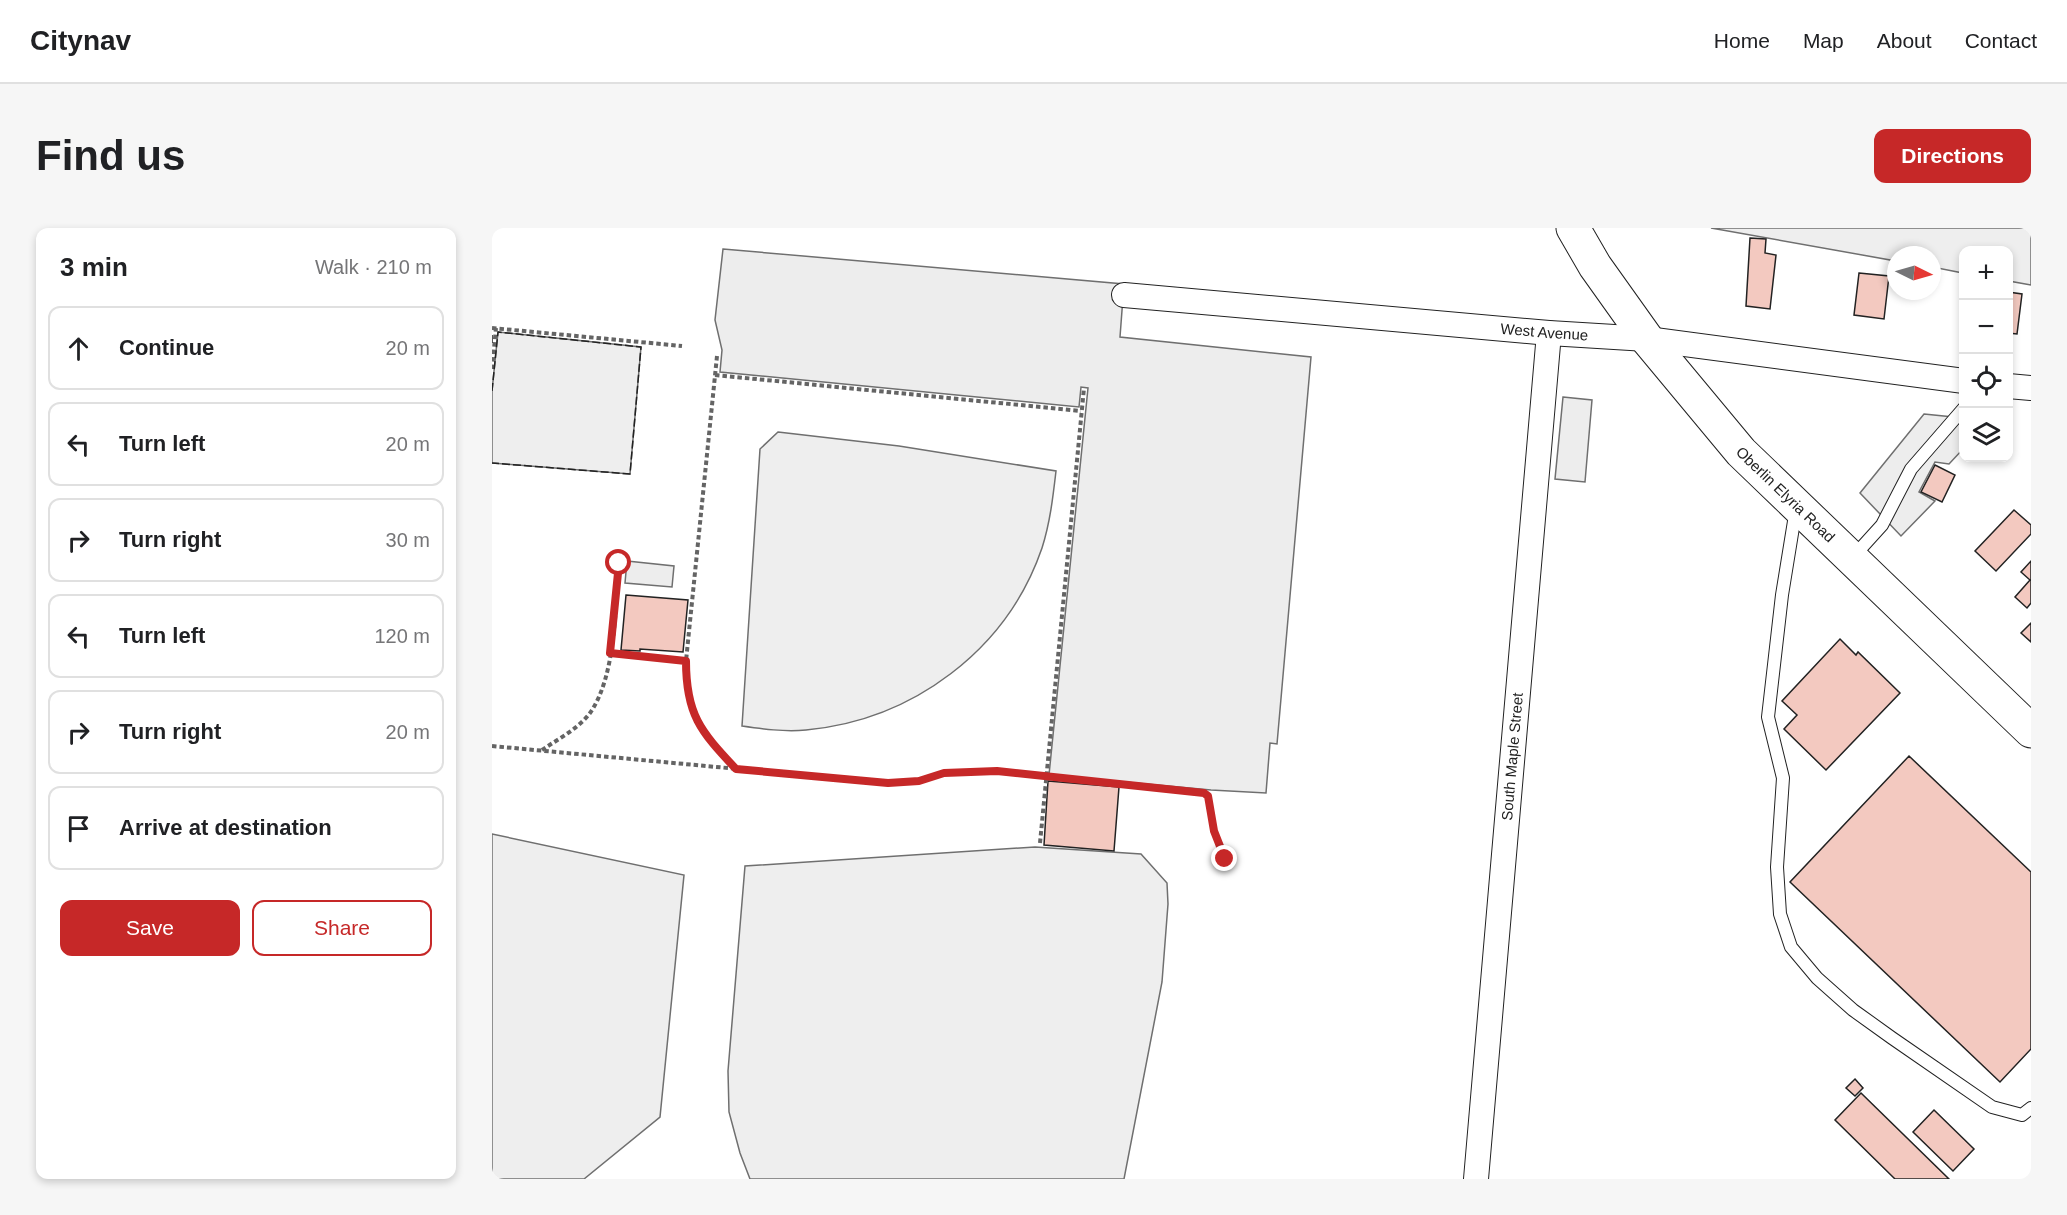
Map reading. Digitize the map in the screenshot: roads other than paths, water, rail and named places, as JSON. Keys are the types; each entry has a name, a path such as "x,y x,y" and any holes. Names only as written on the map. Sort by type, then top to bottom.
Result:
{"main road":[{"name":"Oberlin Elyria Road","path":"1573,228 1595,266 1647,339 1741,452 2031,731"}],"street":[{"name":"West Avenue","path":"1124,296 1549,333 1647,339 1959,380"},
{"name":"South Maple Street","path":"1476,1179 1549,333"},
{"path":"2013,386 2031,388"}],"lane":[{"path":"1852,558 1882,525 1911,469 1959,414"},
{"path":"1797,505 1782,596 1768,717 1783,778 1777,867 1780,914 1791,947 1817,978 1853,1010 1992,1107 2022,1115 2031,1108"}]}
